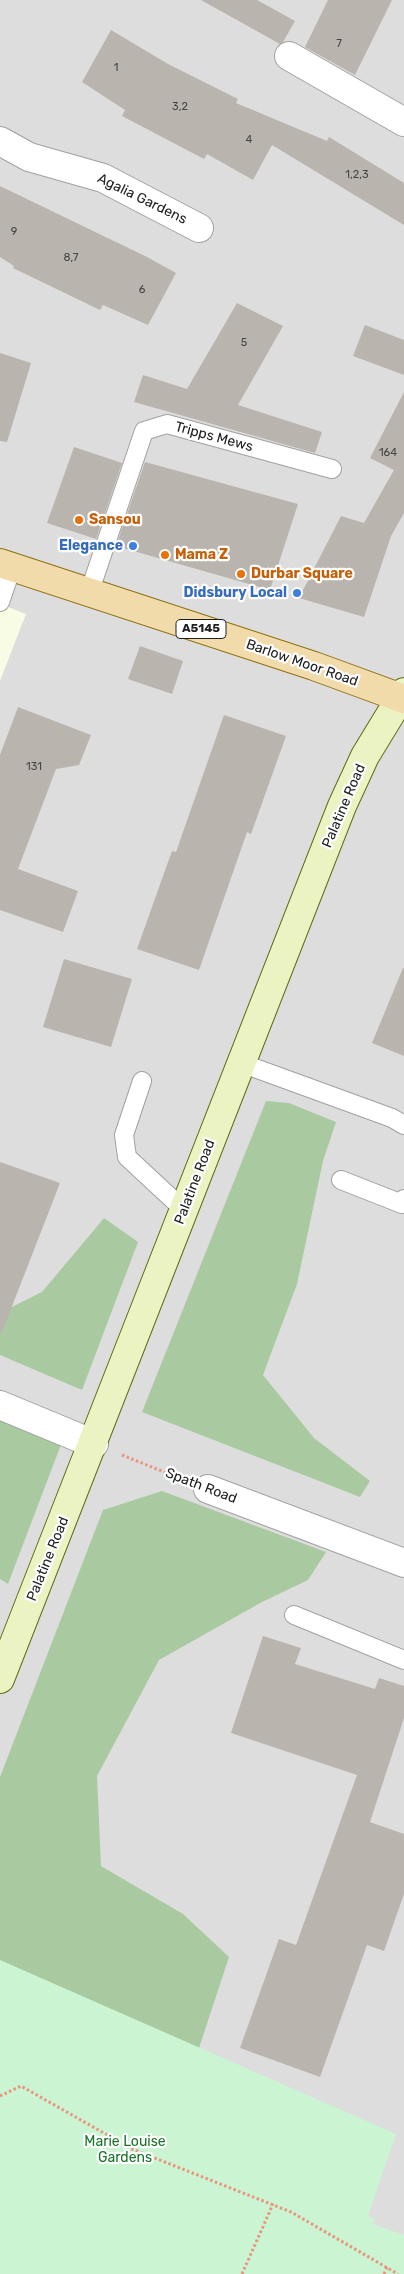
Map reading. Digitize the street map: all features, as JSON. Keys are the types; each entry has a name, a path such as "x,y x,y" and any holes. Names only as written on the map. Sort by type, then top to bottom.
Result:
{"main road":[{"name":"Barlow Moor Road","path":"6,565 403,696"},
{"name":"Palatine Road","path":"0,1679 94,1444 342,806 365,756 403,696"}],"street":[{"path":"289,56 404,122"},
{"name":"Agalia Gardens","path":"0,140 29,157 103,178 199,228"},
{"path":"0,1405 94,1444"},
{"name":"Spath Road","path":"208,1489 404,1563"}],"lane":[{"name":"Tripps Mews","path":"89,592 144,431 167,424 332,469"},
{"path":"0,602 6,565"},
{"path":"241,1063 392,1118 404,1126"},
{"path":"142,1081 124,1135 127,1157 184,1210"},
{"path":"341,1180 402,1204 404,1199"},
{"path":"294,1615 404,1660"}],"path":[{"name":"Spath Road","path":"94,1444 208,1489"},
{"path":"0,2096 20,2086 132,2149 273,2204 398,2274"},
{"path":"242,2274 273,2204"},
{"path":"384,2274 386,2267"}],"shaded area":[{"path":"0,0 404,0 404,2274 0,2274"},
{"path":"0,604 26,614 0,681"}],"green space":[{"path":"266,1101 289,1103 336,1122 323,1161 297,1284 263,1375 314,1438 370,1481 360,1497 142,1412"},
{"path":"104,1218 138,1242 82,1390 0,1355 0,1313 42,1292"},
{"path":"0,1418 62,1442 8,1584 0,1579"},
{"path":"162,1491 326,1552 308,1580 262,1602 159,1660 97,1776 101,1866 183,1914 229,1957 198,2051 0,2202 0,1777 103,1510"},
{"name":"Marie Louise Gardens","path":"0,1960 396,2134 368,2216 374,2219 373,2224 404,2235 404,2274 0,2274"}],"building":[{"path":"201,0 257,0 295,21 280,44"},
{"path":"328,0 392,0 355,75 305,47"},
{"path":"111,30 168,64 238,99 236,103 327,141 329,137 404,183 404,225 272,145 253,180 207,154 204,159 122,116 125,110 82,82"},
{"path":"0,186 176,273 148,325 103,305 100,310 13,268 14,266 0,257"},
{"path":"237,303 283,326 238,405 322,432 315,453 134,402 143,375 187,389"},
{"path":"365,325 404,340 404,375 353,356"},
{"path":"0,353 31,363 7,442 0,441"},
{"path":"404,392 404,513 391,536 364,617 299,598 341,516 364,523 394,470 370,458"},
{"path":"74,447 122,463 96,539 47,523"},
{"path":"145,462 298,504 270,590 116,546"},
{"path":"140,646 183,661 172,694 128,679"},
{"path":"18,707 91,735 79,765 56,769 18,869 78,891 63,932 0,910 0,755"},
{"path":"224,715 286,736 251,834 247,832 199,970 137,949 172,851 176,852"},
{"path":"64,959 132,979 111,1047 43,1027"},
{"path":"404,968 404,1056 372,1043"},
{"path":"0,1162 60,1183 2,1332 0,1332"},
{"path":"263,1636 301,1648 295,1664 375,1689 379,1678 404,1686 404,1718 370,1822 404,1834 404,1894 384,1951 367,1945 320,2077 240,2048 279,1939 296,1945 357,1775 231,1733"}],"place":[{"name":"Sansou","path":"79,520"},
{"name":"Elegance","path":"133,546"},
{"name":"Mama Z","path":"165,555"},
{"name":"Durbar Square","path":"241,574"},
{"name":"Didsbury Local","path":"297,593"}]}
